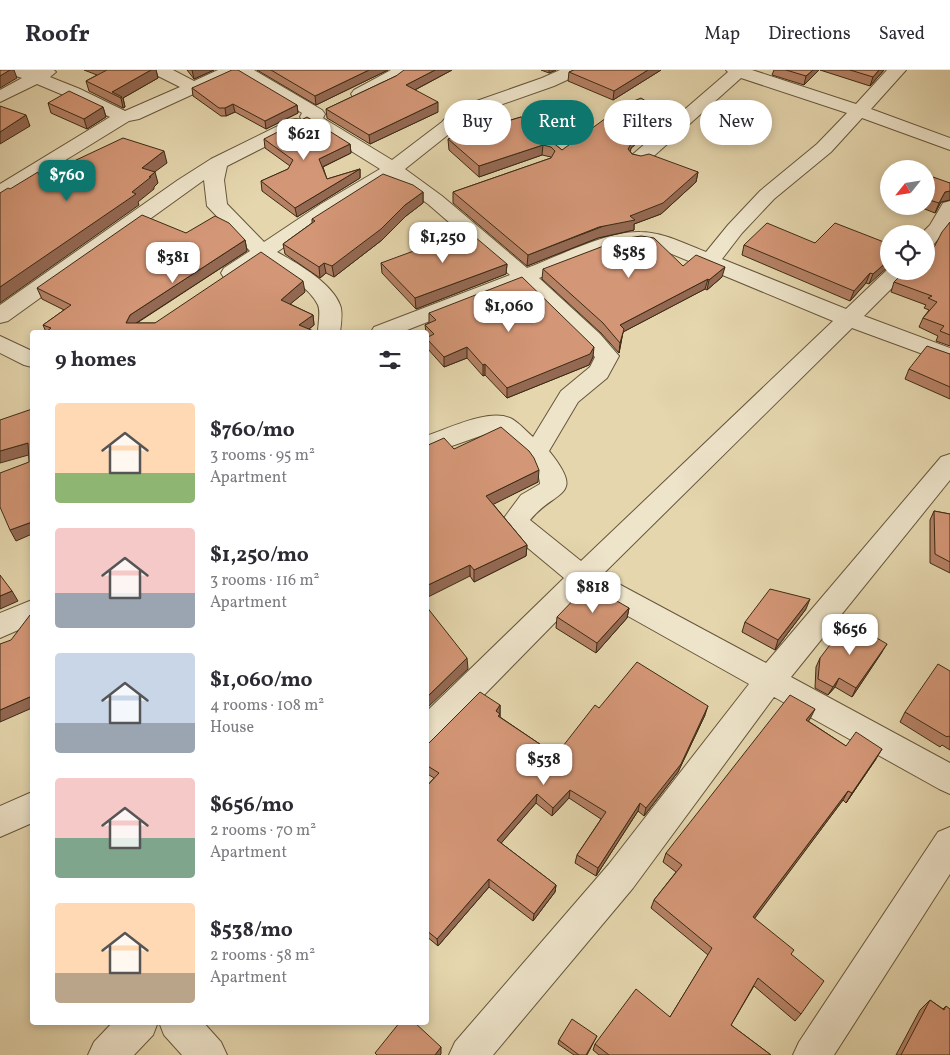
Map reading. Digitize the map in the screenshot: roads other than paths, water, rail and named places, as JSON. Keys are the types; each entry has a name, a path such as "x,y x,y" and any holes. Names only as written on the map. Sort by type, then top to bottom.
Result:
{"street":[{"path":"16,70 43,74 123,117"},
{"path":"160,70 193,87"},
{"path":"0,192 123,117 133,116 232,70"},
{"path":"242,70 326,110 393,169 444,197 524,276 592,339 607,356 599,372 569,397 548,434 535,452"},
{"path":"0,316 155,205 218,163 390,79 404,70"},
{"path":"214,285 328,208 393,169 456,118 471,109 548,82 574,70"},
{"path":"639,160 738,70 950,144"},
{"path":"710,261 735,228 767,195 824,148 897,70"},
{"path":"0,97 43,74"},
{"path":"218,163 214,180 217,206 264,253 293,269 316,287 330,306 330,330"},
{"path":"935,231 950,207"},
{"path":"387,330 616,241 640,238 660,241 847,318 950,356"},
{"path":"429,730 582,577 888,280"},
{"path":"0,343 30,359"},
{"path":"429,445 484,425 503,425 535,452 553,474 553,488 530,502 514,522 582,577 950,779"},
{"path":"468,1055 621,876 769,681 950,463"},
{"path":"0,626 30,613"},
{"path":"0,822 30,808"},
{"path":"812,1055 936,868 950,843"},
{"path":"107,1055 137,1025"},
{"path":"180,1025 208,1055"}]}
